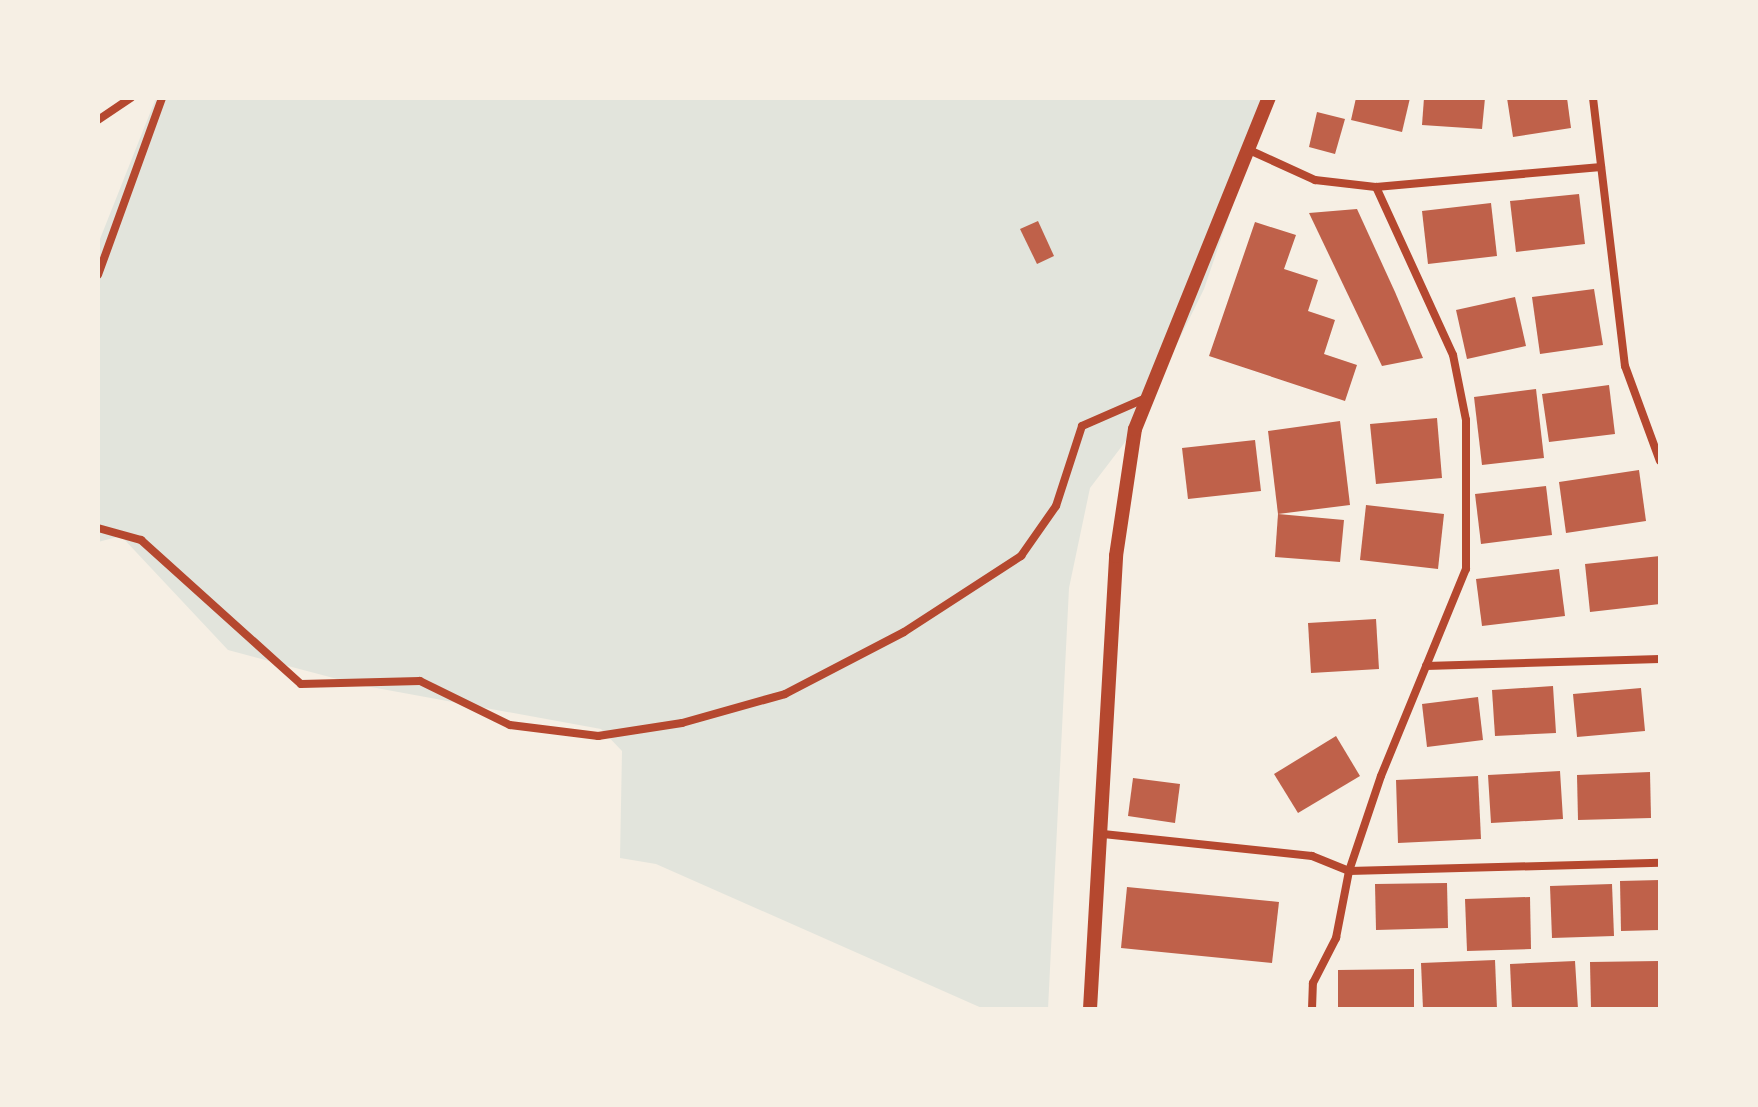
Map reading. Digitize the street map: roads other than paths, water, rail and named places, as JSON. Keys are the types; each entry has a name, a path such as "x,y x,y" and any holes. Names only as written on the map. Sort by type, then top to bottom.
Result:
{"street":[{"path":"98,120 131,98"},
{"path":"98,275 162,98"},
{"path":"1090,1009 1103,834 1120,513 1146,398 1269,98"},
{"path":"1593,98 1625,366 1660,461"},
{"path":"1247,149 1315,180 1376,187 1601,167"},
{"path":"1312,1009 1313,983 1336,938 1349,871 1466,569 1466,420 1453,355 1376,187"},
{"path":"98,528 141,540 301,684 420,681 510,725 598,736 682,723 785,694 904,632 1021,556 1056,506 1082,426 1146,398"},
{"path":"1426,666 1660,659"},
{"path":"1103,834 1312,856 1349,871 1660,863"}]}
